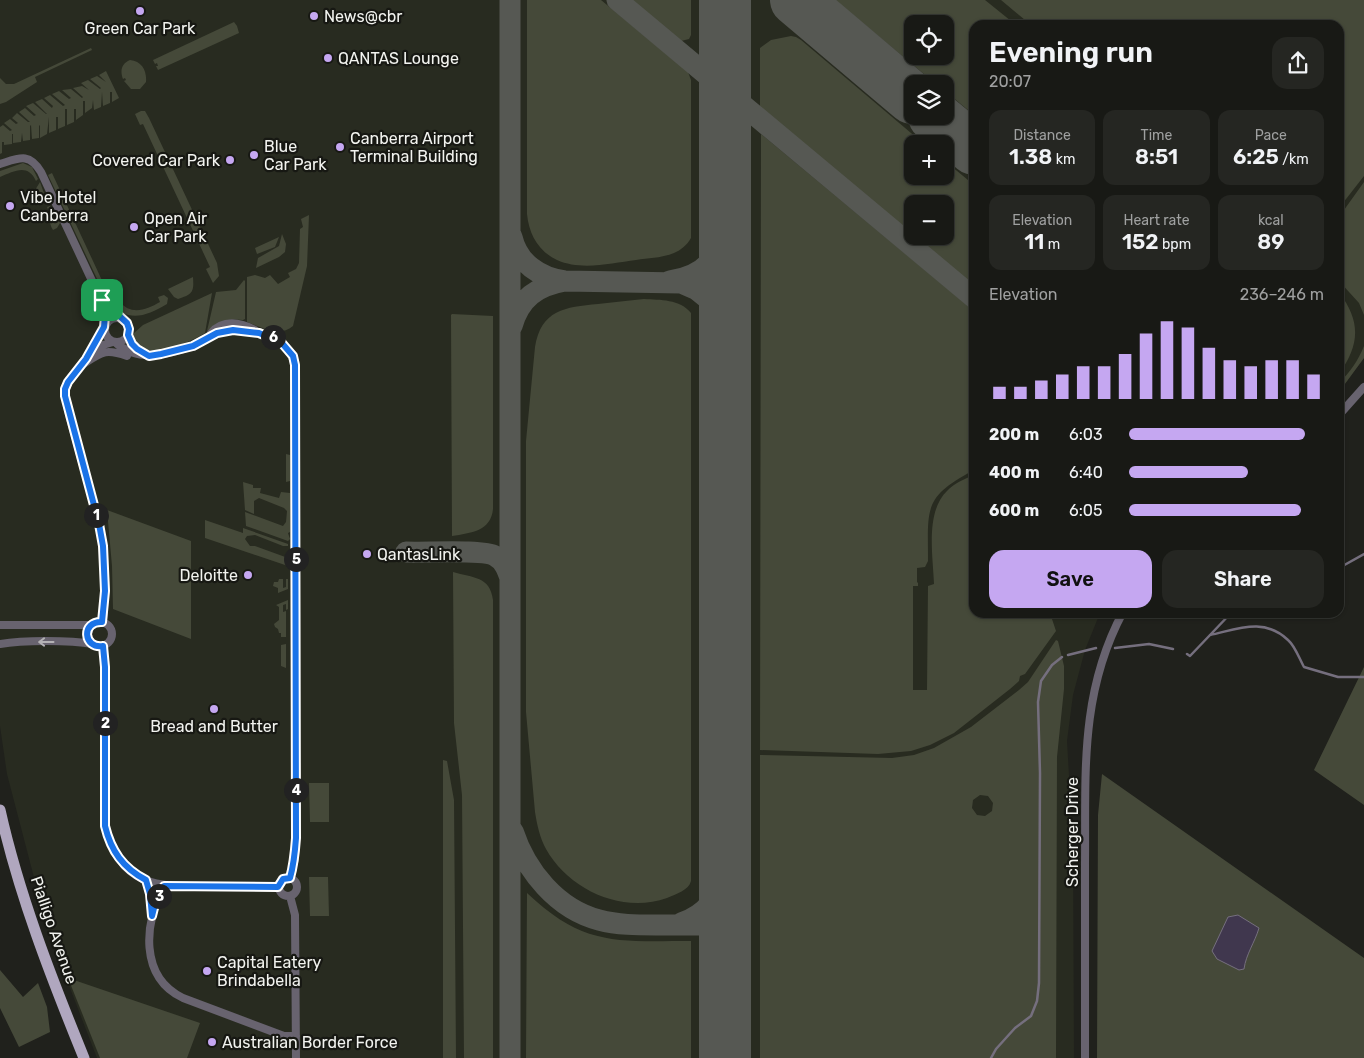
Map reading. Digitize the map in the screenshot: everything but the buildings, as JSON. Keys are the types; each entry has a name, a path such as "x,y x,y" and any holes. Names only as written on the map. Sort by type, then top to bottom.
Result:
{"main road":[{"name":"Pialligo Avenue","path":"0,810 28,908 84,1058"}],"street":[{"path":"0,164 25,158 34,162 41,172 102,300 106,336 123,349 135,355 149,356"},
{"path":"102,300 128,325 128,335 131,342 137,349 149,356"},
{"path":"86,359 105,326 112,319 120,318"},
{"path":"80,366 107,351 131,356 149,356 193,346 204,340 216,328 228,323 243,324 281,342 293,356 295,365 296,838 295,859 290,878"},
{"path":"102,622 105,591 103,546 99,524 65,396 67,383 86,359 102,345 123,341 128,335"},
{"path":"1344,409 1364,387"},
{"name":"Scherger Drive","path":"1085,1058 1086,763 1090,713 1095,684 1104,652 1120,618"},
{"path":"0,625 91,625 96,622 102,622 108,625 112,634 111,640 103,646 80,642 0,644"},
{"path":"91,625 87,634 92,644"},
{"path":"103,646 105,667 105,826 110,844 116,856 131,871 146,880 164,886 278,887"},
{"path":"290,878 296,882 297,888 296,892 290,896 283,895 278,887 283,879 290,878"},
{"path":"146,880 150,894 152,916"},
{"path":"164,886 155,904 152,916 149,947 157,975 173,992 183,998 284,1036 296,1036"},
{"path":"290,896 295,915 296,1058"}],"shaded area":[{"path":"0,0 1364,0 1364,358 1344,385 1344,20 969,20 969,618 1098,618 1085,650 1073,695 1067,741 1073,844 1074,1058 97,1058 48,931 7,774 0,726"},
{"path":"1238,915 1259,928 1244,969 1239,970 1217,959 1212,951 1228,917"}],"green space":[{"path":"527,0 601,0 688,72 691,80 691,238 679,250 669,255 655,258 586,266 576,265 550,256 540,247 532,235 527,214"},
{"path":"627,0 691,0 691,35 689,39 675,40"},
{"path":"835,0 985,0 1010,20 969,20 969,111 954,98 954,75 925,75 913,65 954,65 954,15 904,15 904,57"},
{"path":"1001,0 1364,0 1364,176 1344,202 1344,20 1025,20"},
{"path":"234,22 239,33 158,70 157,63 155,64 153,60"},
{"path":"791,36 796,37 913,135 904,135 904,185 954,185 954,168 969,181 969,285 921,245 954,245 954,195 904,195 904,231 858,193 857,188 854,190 760,111 760,48 771,40"},
{"path":"91,48 92,50 35,77 37,82 0,104 0,78 6,84 14,84"},
{"path":"130,60 141,64 145,70 146,82 140,89 131,89 124,81 126,80 125,78 123,79 122,68"},
{"path":"106,71 119,98 112,102 112,92 110,92 110,103 103,106 102,92 101,107 94,110 93,100 92,108 85,113 85,101 83,101 83,115 76,120 76,109 74,109 74,122 67,125 67,109 65,109 65,126 58,129 58,117 56,117 56,130 49,133 49,117 47,134 40,138 40,125 39,138 32,139 31,125 30,140 23,141 22,133 21,142 13,143 12,134 12,144 4,145 4,142 2,142 2,153 0,154 0,127 3,125 10,131 12,130 4,123 10,119 16,124 18,123 12,118 17,113 30,122 19,112 25,108 34,116 36,115 26,106 33,103 47,114 35,102 42,99 52,108 53,106 44,98 50,95 63,106 65,105 52,94 59,91 69,99 71,98 62,90 71,89 82,98 73,88 82,86 89,90 81,83 88,80 100,89 90,79 97,76 106,82 99,75"},
{"path":"145,111 149,118 217,263 219,276 213,283 206,269 210,267 143,124 140,125 135,114"},
{"path":"761,134 969,307 969,473 945,488 937,497 929,516 928,561 925,567 917,568 918,586 913,586 913,690 927,690 928,586 934,584 932,535 936,510 940,500 950,488 969,477 969,618 1052,618 1056,631 1025,674 1020,676 1019,681 954,733 930,745 911,751 878,754 760,750"},
{"path":"23,163 32,167 38,179 36,181 33,175 25,170 15,171 0,177 0,171"},
{"path":"52,173 113,304 119,301 128,309 139,310 160,302 158,297 164,295 168,298 167,304 144,315 137,316 123,313 115,309 108,302 48,175"},
{"path":"40,182 46,199 35,204 29,200"},
{"path":"1364,182 1364,315 1359,303 1344,286 1344,210"},
{"path":"50,206 60,223 53,230 47,207"},
{"path":"309,215 307,266 293,326 282,331 276,331 264,329 247,322 247,277 255,275 265,278 270,275 278,284 290,277 288,273 296,269 299,263 300,229 303,227 301,219"},
{"path":"282,234 286,244 285,252 256,268 258,258 279,246"},
{"path":"279,237 275,247 257,254 255,248"},
{"path":"193,277 193,289 187,296 178,299 168,289"},
{"path":"244,280 245,319 224,321 207,331 216,292 236,290"},
{"path":"212,293 205,333 185,343 161,350 146,349 135,342 133,334 143,325"},
{"path":"644,299 676,303 691,313 691,881 685,889 667,898 650,902 632,903 598,895 568,876 556,864 546,849 538,827 526,712 526,441 535,347 543,325 549,318 565,309"},
{"path":"1344,300 1351,313 1355,333 1351,353 1344,366"},
{"path":"451,315 493,316 493,509 488,522 479,530 452,536"},
{"path":"1364,346 1364,358 1344,385 1344,378 1359,357"},
{"path":"286,454 290,455 290,481 286,482"},
{"path":"243,482 253,485 253,488 261,488 260,493 279,498 281,492 290,493 290,532 288,533 290,539 288,541 246,526 245,512 283,526 286,522 287,511 259,498 254,501 254,514 245,510"},
{"path":"107,510 191,541 191,639 113,609 112,566"},
{"path":"205,520 243,533 243,528 288,544 288,546 283,546 255,535 247,536 245,539 250,546 255,546 288,558 288,566 205,538"},
{"path":"453,572 474,577 484,582 491,592 493,600 493,1058 464,1058 462,795 454,723"},
{"path":"279,579 283,579 283,588 286,587 286,579 288,579 288,589 278,593 278,588 273,586 274,582 278,582"},
{"path":"288,600 288,609 286,610 286,604 283,605 283,612 286,611 286,637 281,637 281,633 279,633 274,624 279,620 279,607 276,605"},
{"path":"1056,640 1058,641 1064,666 1064,689 1057,757 1056,1058 760,1058 760,755 892,758 914,755 934,748 971,727 1028,682","holes":["980,795 988,796 993,803 992,811 985,816 977,815 972,808 973,800"]},
{"path":"286,644 286,668 281,666 281,645"},
{"path":"1364,667 1364,805 1314,770"},
{"path":"443,760 447,761 454,800 456,1058 443,1058"},
{"path":"1102,774 1364,958 1364,1058 1097,1058 1098,815"},
{"path":"309,783 329,783 329,822 310,822"},
{"path":"309,877 328,877 329,916 310,916"},
{"path":"527,893 547,911 584,932 622,940 691,941 691,1058 526,1058"},
{"path":"0,970 23,997 38,983 47,1007 50,1032 19,1047 0,1008"},
{"path":"68,978 200,1023 187,1058 100,1058"}],"waterway":[{"path":"1344,565 1364,554"},
{"path":"1187,654 1190,656 1226,618"},
{"path":"1210,635 1250,627 1270,629 1279,633 1290,643 1304,667 1338,677 1364,677"},
{"path":"1115,648 1149,644 1173,649"},
{"path":"1068,655 1096,648"},
{"path":"991,1058 996,1049 1015,1028 1031,1016 1037,1001 1039,983 1040,773 1038,702 1041,681 1052,665 1062,657"}],"taxiway":[{"path":"510,0 510,1058"},
{"path":"617,0 969,294"},
{"path":"714,82 722,99 725,115"},
{"path":"670,281 693,275 708,264 719,247 725,225"},
{"path":"512,237 519,254 525,262 531,268 547,277 565,281 681,283 697,290 713,303 725,329"},
{"path":"512,326 515,316 531,295 546,286 565,281"},
{"path":"406,552 488,554 501,560 510,578"},
{"path":"513,831 526,860 545,886 557,898 584,915 606,922 628,924 725,925"},
{"path":"681,923 698,915 711,903 720,888 725,870"}],"runway":[{"path":"725,0 725,1058"},
{"path":"796,0 904,91"},
{"path":"945,125 969,145"}],"place":[{"name":"Green Car Park","path":"140,11"},
{"name":"News@cbr","path":"314,16"},
{"name":"QANTAS Lounge","path":"328,58"},
{"name":"Canberra Airport Terminal Building","path":"340,147"},
{"name":"Blue Car Park","path":"254,155"},
{"name":"Covered Car Park","path":"230,160"},
{"name":"Vibe Hotel Canberra","path":"10,206"},
{"name":"Open Air Car Park","path":"134,227"},
{"name":"QantasLink","path":"367,554"},
{"name":"Deloitte","path":"248,575"},
{"name":"Bread and Butter","path":"214,709"},
{"name":"Capital Eatery Brindabella","path":"207,971"},
{"name":"Australian Border Force","path":"212,1042"}],"route":[{"path":"102,300 127,323 128,335 132,344 149,356 193,346 217,333 233,330 259,333 281,342 293,356 295,365 296,838 292,872 290,878 283,879 278,887 164,886 155,904 152,916 150,894 146,880 131,871 116,856 110,844 105,826 105,667 103,646 92,644 87,634 91,625 96,622 102,622 105,597 103,546 99,524 65,396 68,382 86,359 105,326 102,300"}]}
